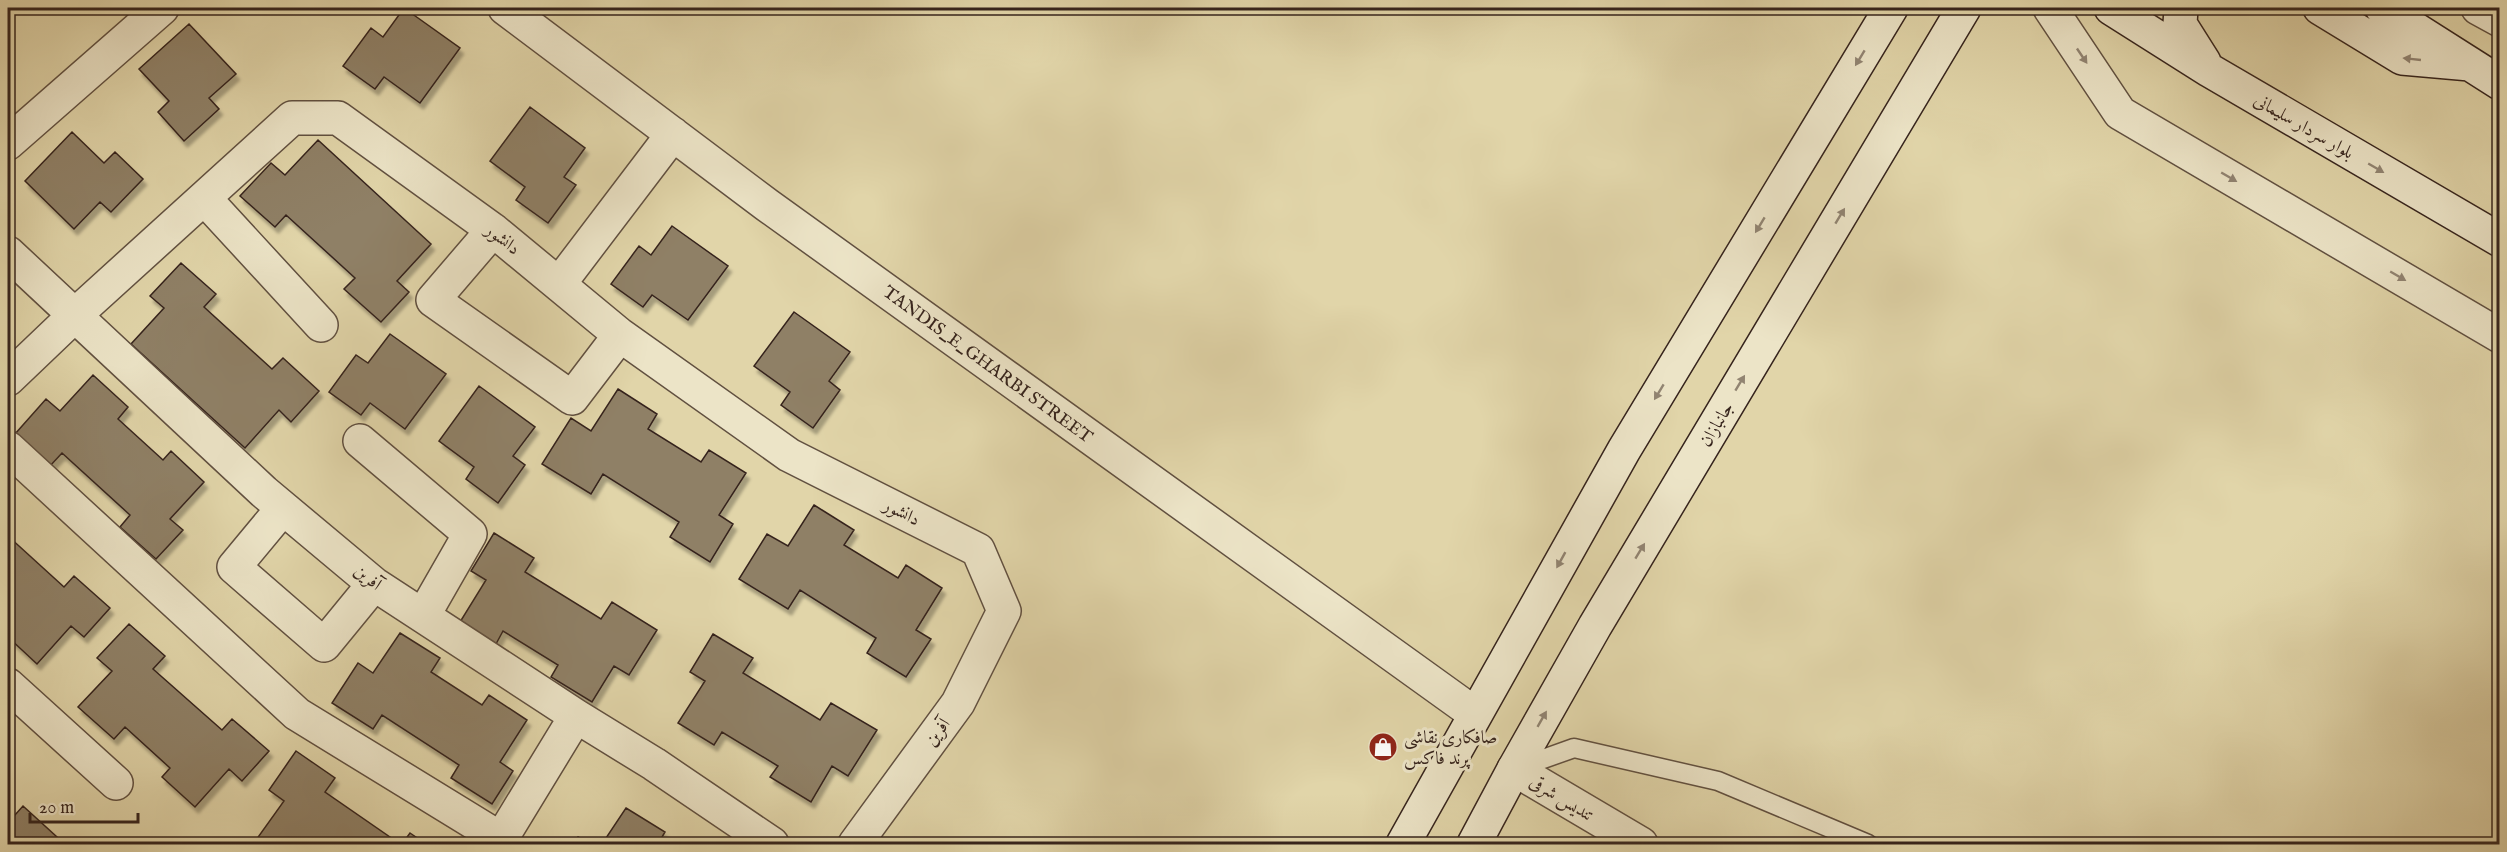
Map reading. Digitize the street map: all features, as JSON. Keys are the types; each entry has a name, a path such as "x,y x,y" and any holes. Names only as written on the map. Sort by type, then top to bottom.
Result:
{"street":[{"path":"8,143 162,8"},
{"name":"TANDIS_E_GHARBI STREET","path":"505,8 767,205 1475,714"},
{"path":"1403,844 1624,450 1890,8"},
{"path":"2050,8 2120,113 2499,336"},
{"name":"بلوار سردار سلیمانی","path":"2111,8 2209,70 2499,240"},
{"path":"2181,8 2180,24 2209,70"},
{"path":"2320,8 2402,58 2470,64"},
{"path":"2382,8 2499,82"},
{"path":"2478,8 2499,20"},
{"name":"جانبازان","path":"1474,844 1595,626 1957,12"},
{"name":"دانشور","path":"8,379 292,118 338,118 493,230 620,335 789,455 978,550 1004,610"},
{"path":"559,284 673,134"},
{"path":"205,199 321,325"},
{"path":"493,230 433,300 572,398 620,335"},
{"name":"آفرین","path":"8,253 283,508 374,584 576,716 654,764 772,844"},
{"path":"360,441 470,534 423,616"},
{"path":"8,448 297,714 500,842 576,716"},
{"path":"283,508 234,567 324,645 374,584"},
{"name":"آفرین","path":"855,844 958,703 1004,610"},
{"path":"8,685 116,783"},
{"name":"تندیس شرقی","path":"1514,769 1641,844"}],"lane":[{"path":"1514,769 1574,748 1718,781 1868,844"}],"building":[{"path":"404,8 460,48 420,103 384,77 375,89 343,66 371,28 383,37"},
{"path":"189,24 236,74 209,98 219,109 184,141 158,112 169,101 139,69"},
{"path":"530,107 585,148 564,177 576,185 548,223 516,200 525,187 490,161"},
{"path":"72,132 104,163 115,152 143,179 111,212 100,202 74,229 25,181"},
{"path":"318,140 431,244 397,281 409,292 381,322 344,289 355,278 286,215 275,227 240,196 271,163 285,175"},
{"path":"672,226 728,266 688,320 652,295 643,307 611,284 639,246 651,255"},
{"path":"181,263 216,294 204,307 272,369 283,358 319,391 291,422 279,410 245,448 131,344 164,308 150,296"},
{"path":"794,312 850,352 829,381 840,390 813,428 781,405 790,392 754,366"},
{"path":"390,334 446,374 405,429 370,403 361,415 329,392 356,355 368,363"},
{"path":"93,375 128,407 118,419 163,460 171,451 204,482 170,519 183,530 156,559 120,527 130,515 62,453 50,466 15,434 46,399 60,411"},
{"path":"479,386 535,427 513,456 525,465 498,503 466,479 474,467 439,441"},
{"path":"618,389 657,414 648,429 701,462 709,450 746,473 719,515 733,524 710,562 670,537 679,522 603,474 591,494 542,464 571,418 591,431"},
{"path":"814,505 854,530 844,545 898,578 906,565 942,588 916,630 931,639 906,677 867,653 876,638 800,590 788,609 739,579 767,534 788,546"},
{"path":"494,533 534,558 525,572 601,619 612,602 657,630 629,675 614,666 592,702 551,677 558,665 503,631 496,644 460,622 486,580 471,571"},
{"path":"8,536 64,587 74,576 110,608 84,637 71,626 37,664 8,637 8,629 12,624 8,621"},
{"path":"129,624 165,656 153,669 222,730 232,719 269,751 242,781 229,769 195,807 162,777 170,768 125,727 114,739 78,707 112,671 97,658"},
{"path":"400,633 440,658 431,672 482,705 489,695 527,720 500,762 513,771 492,804 451,778 459,765 382,715 373,729 332,703 358,663 373,673"},
{"path":"713,634 753,658 743,673 820,720 831,703 877,730 848,776 832,766 811,802 770,777 778,766 722,732 714,745 678,723 705,681 690,672"},
{"path":"296,751 335,778 325,792 400,844 262,844 256,840 284,801 269,790"},
{"path":"23,806 57,837 49,844 8,844 8,808 15,815"},
{"path":"626,808 665,832 658,844 602,844"},
{"path":"410,833 426,844 402,844"},
{"path":"578,837 592,844 573,844"}],"place":[{"name":"صافکاری نقاشی پرند فاکس","path":"1383,747"}]}
